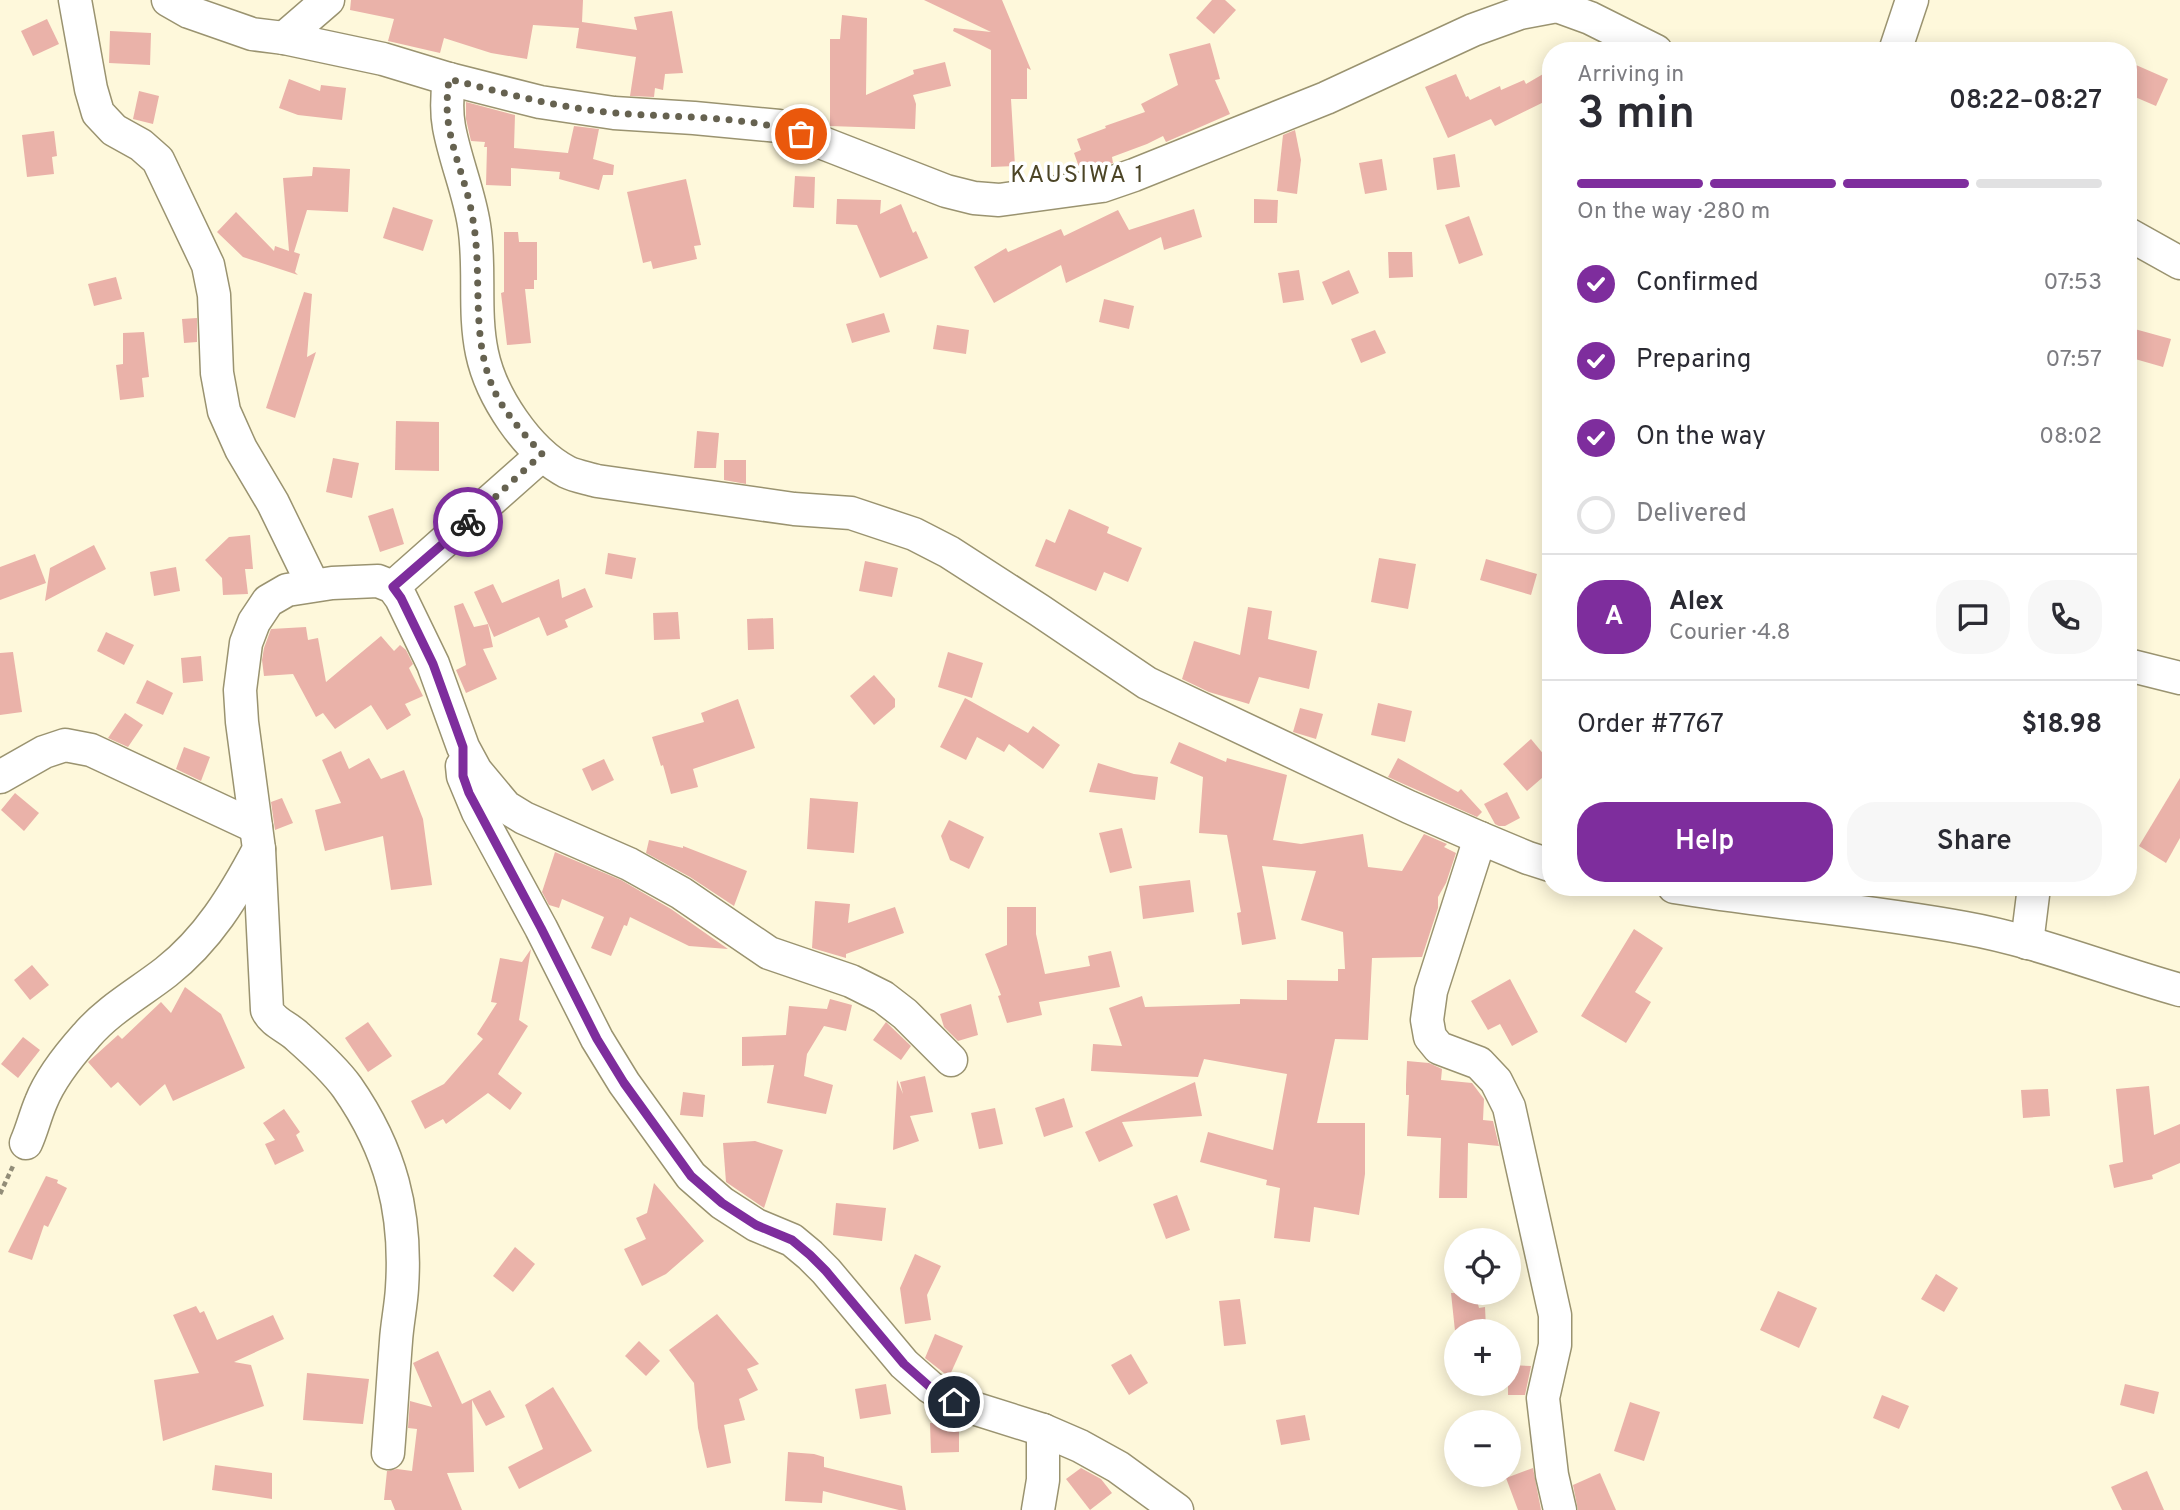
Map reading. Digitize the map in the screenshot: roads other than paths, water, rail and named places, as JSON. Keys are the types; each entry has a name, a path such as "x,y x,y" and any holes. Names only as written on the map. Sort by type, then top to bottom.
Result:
{"street":[{"path":"75,0 98,113 114,130 141,145 158,160 208,264 214,295 217,373 224,411 241,449 272,503 313,585"},
{"path":"168,0 189,12 252,34 383,59 540,102 614,113 779,126 946,191 974,198 999,200 1101,186 1134,175 1326,98 1473,30 1520,13 1557,6 1590,18 1638,42"},
{"path":"284,38 328,0"},
{"path":"1898,42 1912,0"},
{"path":"449,79 449,127 476,237 478,319 482,353 494,390 516,425 542,454 568,472 597,481 794,509 851,513 914,534 949,552 1147,683 1479,838 1542,862"},
{"path":"2137,239 2180,263"},
{"path":"393,587 542,454"},
{"path":"388,1453 402,1288 402,1226 398,1197 381,1147 345,1084 297,1035 270,1017 267,1010 257,838 240,690 246,643 254,622 268,601 287,590 348,581 378,582 393,587 433,664 463,747 494,795 506,807 524,818 629,864 681,893 769,953 850,981 883,997 905,1014 951,1060"},
{"path":"2137,667 2180,678"},
{"path":"0,777 44,752 65,745 91,750 257,838"},
{"path":"463,747 463,776 469,793 597,1039 631,1093 691,1176 722,1203 756,1225 792,1240 810,1255 904,1364 930,1387 954,1402 1043,1430 1080,1446 1118,1467 1177,1510"},
{"path":"26,1143 41,1101 72,1052 106,1016 167,971 207,934 222,914 257,838"},
{"path":"1479,838 1431,991 1427,1020 1430,1037 1439,1048 1479,1063 1496,1081 1509,1107 1555,1315 1555,1345 1543,1398 1552,1475 1560,1510"},
{"path":"1731,896 1967,928 2027,943 2180,990"},
{"path":"2027,943 2033,896"},
{"path":"1038,1510 1043,1480 1043,1430"}],"district":[{"name":"KAUSIWA 1","path":"1078,176"}]}
